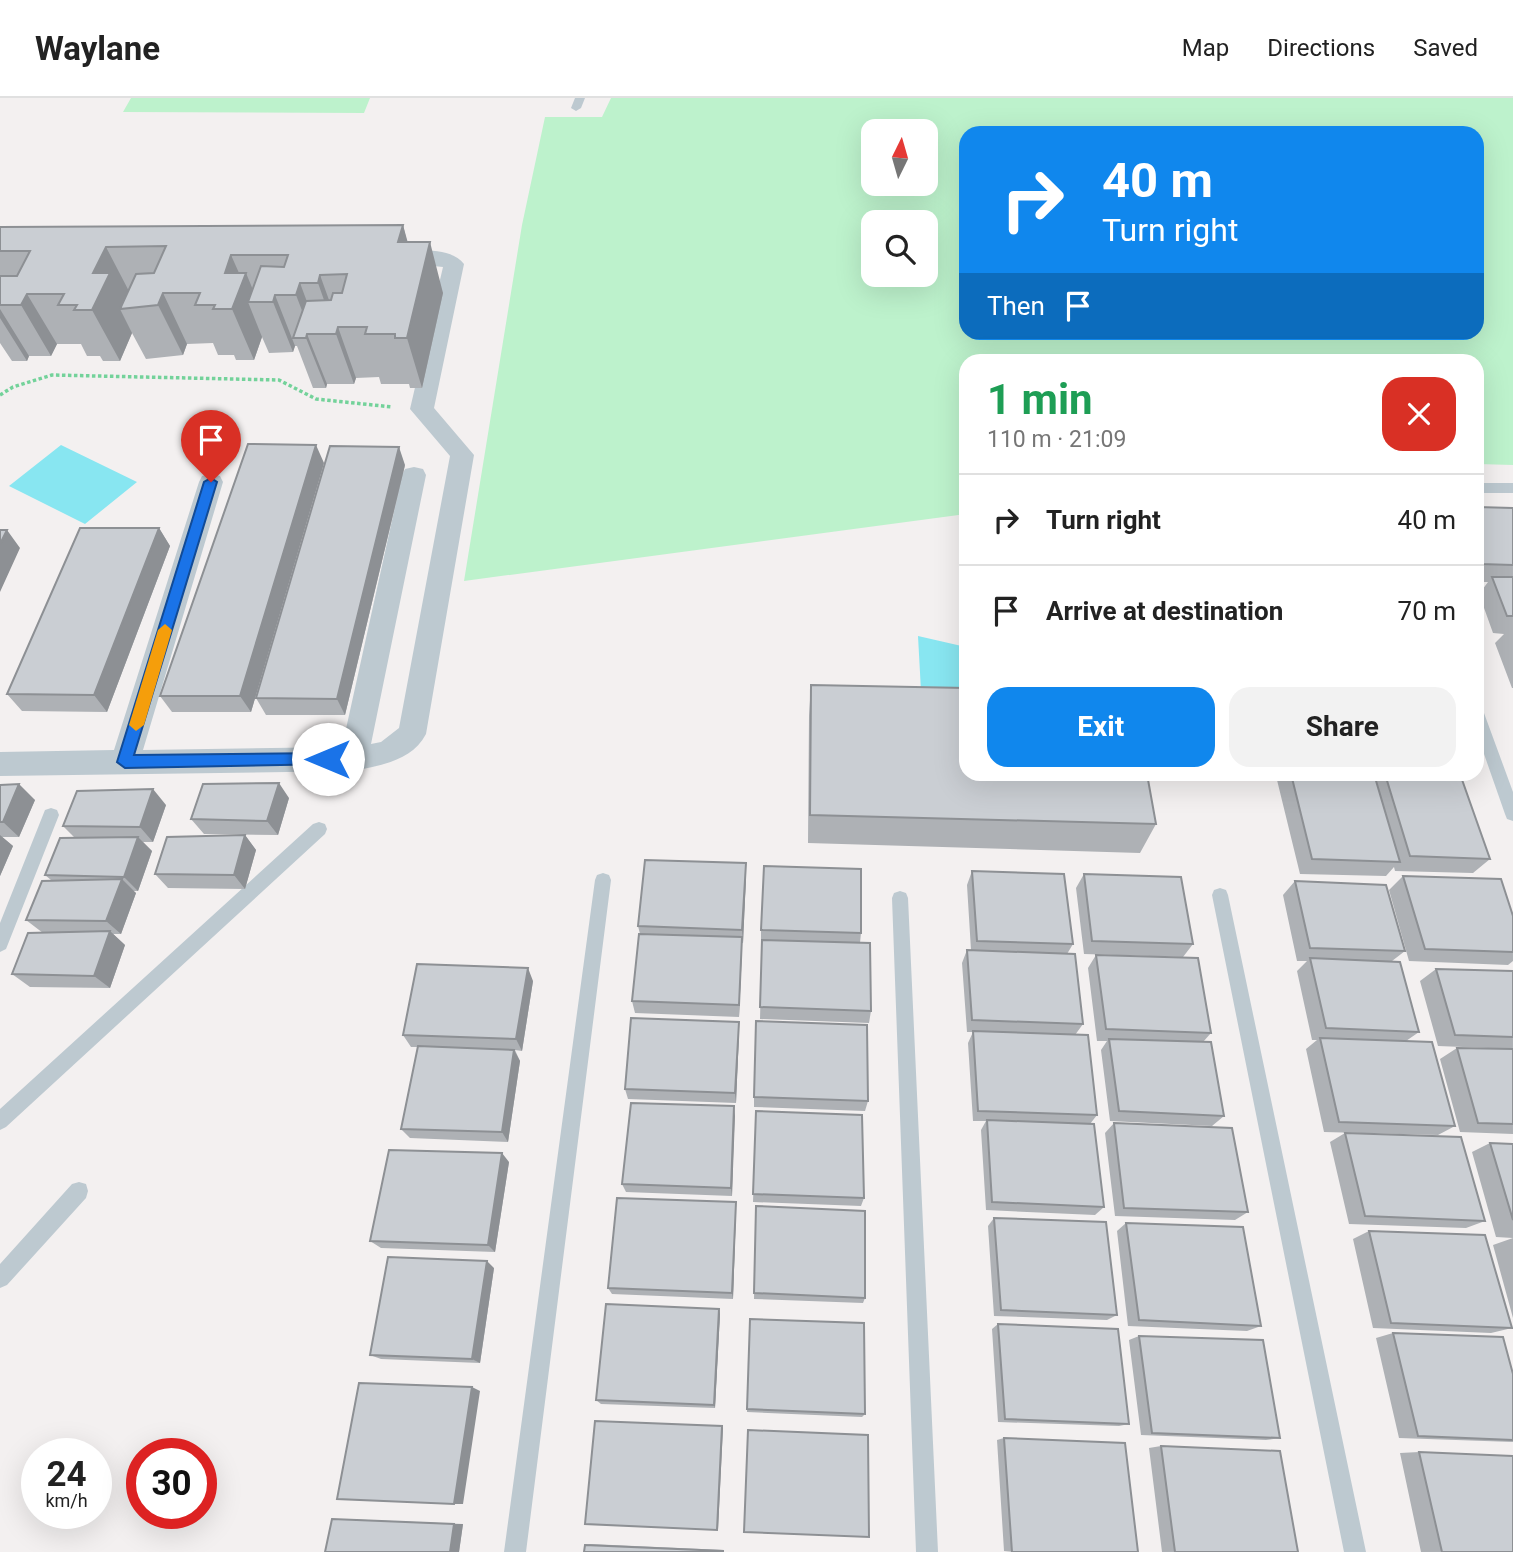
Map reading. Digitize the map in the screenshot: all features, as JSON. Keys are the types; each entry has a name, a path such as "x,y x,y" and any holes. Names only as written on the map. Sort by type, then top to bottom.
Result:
{"street":[{"path":"0,764 354,759 388,752 412,734 462,455 422,409 454,264 436,258 368,256"},
{"path":"354,759 414,475"},
{"path":"125,762 211,482"}],"lane":[{"path":"1484,488 1513,488"},
{"path":"1484,749 1513,814"},
{"path":"0,944 51,815"},
{"path":"0,1121 319,829"},
{"path":"515,1552 603,880"},
{"path":"1220,895 1356,1552"},
{"path":"900,898 927,1552"},
{"path":"0,1278 79,1191"}],"path":[{"path":"0,395 13,387 52,375 279,380 316,399 356,405 422,409"}],"green space":[{"path":"131,98 370,98 364,113 123,112"},
{"path":"611,98 1513,98 1513,465 1484,464 1484,354 959,354 959,515 464,581 522,225 545,117 602,117"}],"water":[{"path":"61,445 137,482 85,524 9,486"},
{"path":"918,636 959,645 959,693 921,691"}],"building":[{"path":"403,225 398,242 430,242 407,338 395,338 395,334 365,334 367,327 338,327 336,334 307,334 306,338 293,338 306,301 331,300 333,293 342,293 347,274 320,275 318,283 300,283 296,295 275,295 273,302 248,302 261,266 284,267 288,255 231,255 225,273 246,273 232,309 213,309 215,305 195,305 200,293 163,293 158,305 120,309 136,274 154,273 166,246 106,247 93,273 110,273 92,310 74,310 77,305 58,305 64,294 27,294 21,305 0,305 0,276 17,276 30,251 0,251 0,227"},
{"path":"248,444 316,445 240,696 160,696"},
{"path":"330,446 399,447 337,699 256,698"},
{"path":"1484,507 1513,508 1513,565 1484,564"},
{"path":"80,528 159,528 94,695 7,694"},
{"path":"0,530 7,530 0,544"},
{"path":"1492,577 1513,577 1513,616 1507,616"},
{"path":"811,685 959,688 959,781 1148,781 1156,824 810,815"},
{"path":"1293,781 1376,781 1400,862 1312,859"},
{"path":"1387,781 1462,781 1490,859 1410,856"},
{"path":"279,783 267,821 191,819 203,784"},
{"path":"19,784 3,822 0,822 0,785"},
{"path":"153,789 140,827 63,826 77,791"},
{"path":"245,835 234,875 155,874 167,837"},
{"path":"138,837 124,877 45,875 60,838"},
{"path":"645,860 746,863 742,930 638,926"},
{"path":"764,866 861,869 861,933 761,930"},
{"path":"972,871 1064,874 1073,944 977,941"},
{"path":"1084,874 1181,877 1193,944 1092,941"},
{"path":"1403,876 1501,879 1513,916 1513,952 1425,949"},
{"path":"122,879 106,921 26,920 42,881"},
{"path":"1295,881 1386,885 1405,951 1310,948"},
{"path":"110,931 94,976 12,974 28,933"},
{"path":"639,934 742,937 739,1005 632,1001"},
{"path":"762,940 870,943 871,1011 760,1007"},
{"path":"967,950 1075,954 1083,1024 972,1020"},
{"path":"1096,955 1198,958 1211,1033 1106,1029"},
{"path":"1310,958 1400,962 1419,1032 1326,1028"},
{"path":"417,964 528,968 516,1039 403,1035"},
{"path":"1436,969 1513,971 1513,1037 1455,1035"},
{"path":"631,1018 739,1022 735,1093 625,1089"},
{"path":"756,1021 867,1025 868,1101 754,1097"},
{"path":"973,1031 1088,1035 1097,1115 978,1111"},
{"path":"1320,1038 1432,1042 1455,1126 1339,1122"},
{"path":"1109,1039 1211,1042 1224,1116 1119,1111"},
{"path":"418,1046 514,1050 502,1132 401,1129"},
{"path":"1457,1048 1513,1049 1513,1124 1478,1123"},
{"path":"631,1103 734,1106 731,1188 622,1184"},
{"path":"756,1111 862,1115 864,1198 753,1194"},
{"path":"987,1120 1094,1124 1104,1207 992,1202"},
{"path":"1114,1123 1232,1128 1248,1212 1124,1208"},
{"path":"1345,1133 1461,1137 1485,1221 1365,1216"},
{"path":"1490,1143 1513,1144 1513,1220"},
{"path":"389,1150 502,1153 488,1245 370,1241"},
{"path":"617,1198 736,1202 732,1293 608,1288"},
{"path":"756,1206 865,1211 865,1298 754,1293"},
{"path":"994,1218 1106,1222 1117,1315 1001,1310"},
{"path":"1126,1223 1243,1227 1261,1326 1139,1320"},
{"path":"1369,1231 1485,1235 1512,1328 1391,1323"},
{"path":"388,1257 487,1261 472,1359 370,1355"},
{"path":"606,1304 719,1309 714,1405 596,1400"},
{"path":"750,1319 864,1323 865,1414 747,1409"},
{"path":"998,1324 1118,1329 1129,1424 1005,1419"},
{"path":"1393,1333 1503,1337 1513,1374 1513,1440 1418,1436"},
{"path":"1139,1336 1263,1340 1280,1438 1152,1433"},
{"path":"359,1383 472,1387 454,1504 337,1499"},
{"path":"595,1421 722,1426 717,1530 585,1524"},
{"path":"748,1430 868,1435 869,1537 744,1532"},
{"path":"1004,1438 1125,1443 1138,1552 1012,1552"},
{"path":"1161,1446 1280,1451 1298,1552 1175,1552"},
{"path":"1419,1452 1513,1456 1513,1552 1442,1552"},
{"path":"332,1519 454,1524 450,1552 325,1552"},
{"path":"585,1545 723,1551 723,1552 584,1552"}],"slow traffic":[{"path":"136,725 165,630"}],"route":[{"path":"211,482 125,762 328,759"}]}
